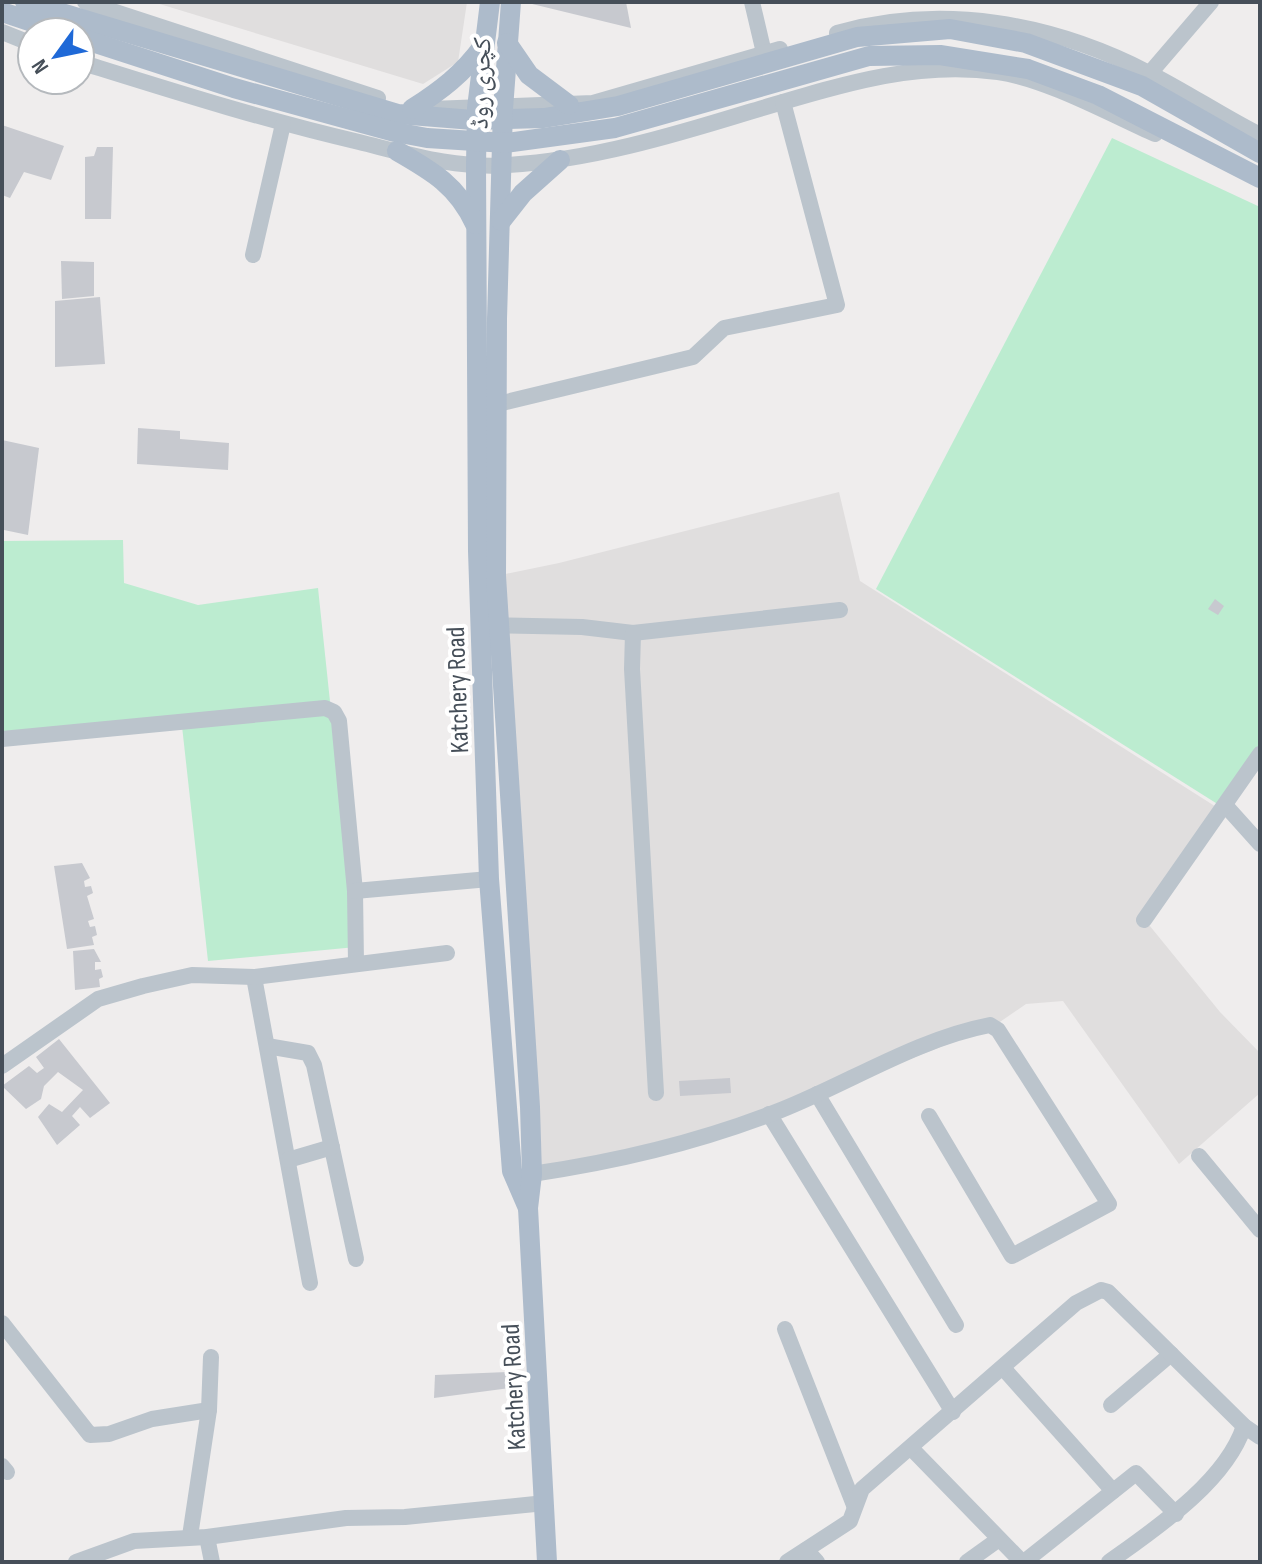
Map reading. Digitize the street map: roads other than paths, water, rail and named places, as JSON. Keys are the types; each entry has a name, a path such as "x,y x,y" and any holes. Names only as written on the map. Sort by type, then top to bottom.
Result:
{"main road":[{"path":"25,2 398,114 512,121 618,106 857,37 950,29 1026,43 1142,86 1260,153"},
{"name":"کچری روڈ","path":"476,165 477,108 490,2"},
{"name":"کچری روڈ","path":"504,166 503,109 511,2"},
{"path":"412,109 445,88 468,67 486,41"},
{"path":"96,43 234,88 427,138 506,143 615,128 869,56 940,55 1028,69 1098,95 1260,178"},
{"path":"507,43 529,75 569,105"},
{"path":"397,151 453,187 467,205 479,231"},
{"path":"501,221 523,193 560,160"},
{"name":"Katchery Road","path":"476,165 489,625 489,879 512,1171 528,1208"},
{"name":"Katchery Road","path":"487,550 498,404 504,166"},
{"name":"Katchery Road","path":"489,625 509,796 530,1107 532,1174 528,1208 547,1562"},
{"path":"487,798 509,796"},
{"path":"493,945 518,943"},
{"path":"505,1110 530,1107"}],"street":[{"path":"85,2 412,109 503,109 593,103 924,10 1023,25 1096,48 1150,73 1260,135"},
{"path":"752,2 764,53"},
{"path":"1150,73 1211,2"},
{"path":"96,67 283,124 448,164 504,166 560,160 783,102 830,86 919,69 1000,73 1072,96 1192,151 1260,187"},
{"path":"498,404 693,357 724,328 837,305 783,102"},
{"path":"253,255 283,124"},
{"path":"489,625 633,633 840,610"},
{"path":"633,633 632,669 656,1093"},
{"path":"2,739 325,708 334,712 339,721 355,891 356,963"},
{"path":"1144,920 1260,754"},
{"path":"1225,805 1260,844"},
{"path":"355,891 489,879"},
{"path":"2,1066 98,999 192,975 254,977 447,953"},
{"path":"254,977 310,1283"},
{"path":"532,1174 573,1168 715,1133 769,1114 908,1054 994,1026 1109,1204 1012,1256 929,1116"},
{"path":"267,1046 308,1053 356,1259"},
{"path":"817,1094 956,1325"},
{"path":"769,1114 953,1412"},
{"path":"288,1160 332,1147"},
{"path":"1199,1156 1260,1230"},
{"path":"787,1562 812,1556 850,1521 862,1489 1004,1369 1076,1303 1104,1290 1244,1426 1260,1437"},
{"path":"2,1323 90,1435 109,1434 152,1419 209,1410"},
{"path":"785,1329 854,1505"},
{"path":"1111,1405 1171,1354"},
{"path":"211,1357 199,1537 212,1562"},
{"path":"1004,1369 1113,1491"},
{"path":"1109,1562 1176,1514 1210,1480 1244,1426"},
{"path":"911,1448 1023,1562 1136,1473 1176,1514"},
{"path":"76,1562 134,1541 199,1537 346,1518 405,1517 545,1503"},
{"path":"967,1562 999,1539"}]}
